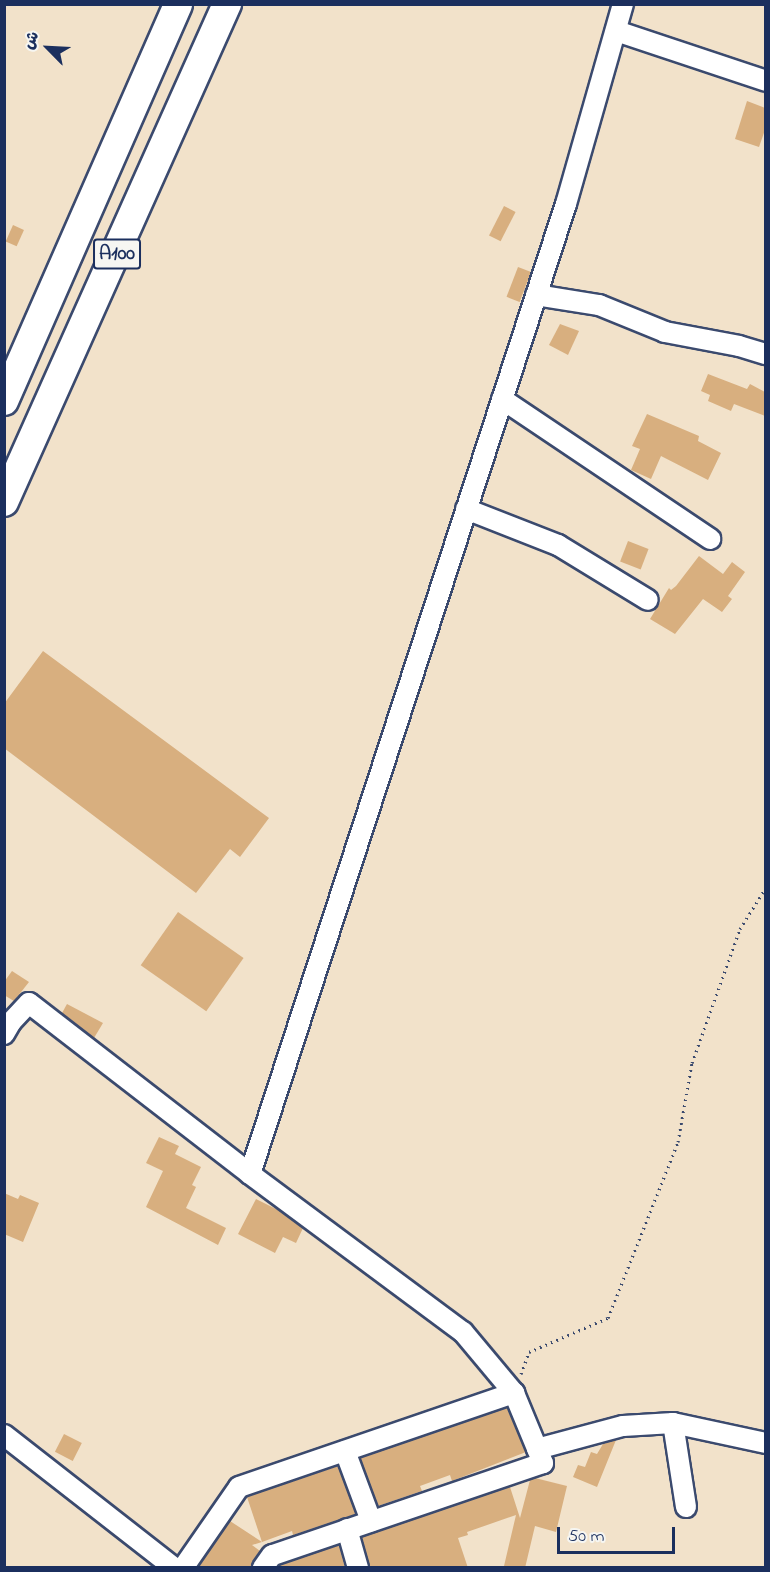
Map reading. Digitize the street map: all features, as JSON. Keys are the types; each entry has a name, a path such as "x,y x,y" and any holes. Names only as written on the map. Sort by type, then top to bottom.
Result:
{"highway":[{"name":"A100","path":"4,401 178,4"},
{"name":"A100","path":"4,502 227,4"}],"street":[{"path":"250,1174 566,204 623,4"},
{"path":"616,31 765,81"},
{"path":"536,295 598,304 665,332 739,346 765,354"},
{"path":"502,399 710,539"},
{"path":"466,509 558,545 648,600"},
{"path":"4,1034 11,1022 29,1003 250,1174 463,1332 514,1393 543,1463 272,1555 263,1568"},
{"path":"183,1568 239,1487 514,1393"},
{"path":"537,1449 623,1426 673,1423 765,1443"},
{"path":"673,1423 686,1507"},
{"path":"4,1435 174,1568"},
{"path":"345,1450 371,1521"},
{"path":"347,1529 358,1568"}],"path":[{"path":"514,1393 529,1352 608,1318 678,1142 692,1063 740,929 765,887"}],"building":[{"path":"747,101 765,108 765,130 759,147 735,139"},
{"path":"504,206 516,212 501,241 489,235"},
{"path":"13,225 24,230 17,246 6,241"},
{"path":"518,267 531,272 520,302 507,297"},
{"path":"560,324 579,331 568,355 549,345"},
{"path":"708,374 747,389 750,384 765,392 765,416 734,404 731,411 708,401 710,395 701,391"},
{"path":"647,414 699,436 698,441 721,453 708,480 661,456 651,479 631,470 640,449 632,446"},
{"path":"628,541 649,549 641,569 620,562"},
{"path":"699,556 723,574 732,562 745,572 728,596 732,599 722,612 703,599 675,634 650,619 669,588 671,590 676,586"},
{"path":"43,651 269,818 240,857 230,849 196,893 4,748 4,704"},
{"path":"178,912 244,958 206,1011 141,965"},
{"path":"12,971 29,982 14,1001 4,995 4,982"},
{"path":"67,1004 103,1023 94,1038 62,1013"},
{"path":"159,1137 179,1146 175,1154 201,1167 192,1185 196,1187 186,1208 226,1228 218,1245 146,1207 163,1171 146,1163"},
{"path":"4,1193 18,1199 20,1195 39,1203 23,1242 4,1234"},
{"path":"256,1199 280,1211 303,1228 296,1243 283,1237 275,1253 238,1234"},
{"path":"507,1408 526,1452 452,1481 450,1475 420,1486 422,1491 378,1506 360,1458"},
{"path":"64,1434 82,1443 73,1461 55,1452"},
{"path":"616,1440 597,1487 573,1477 578,1465 585,1467 591,1452 597,1454 603,1444"},
{"path":"338,1466 356,1514 293,1535 292,1531 262,1542 247,1497"},
{"path":"535,1478 567,1486 556,1532 535,1526 525,1568 504,1566 516,1515 467,1532 468,1535 458,1538 468,1568 370,1568 362,1537 510,1487 520,1518 530,1480"},
{"path":"230,1521 262,1542 252,1545 260,1551 251,1568 198,1568"},
{"path":"339,1545 345,1568 278,1568 280,1565"}]}
